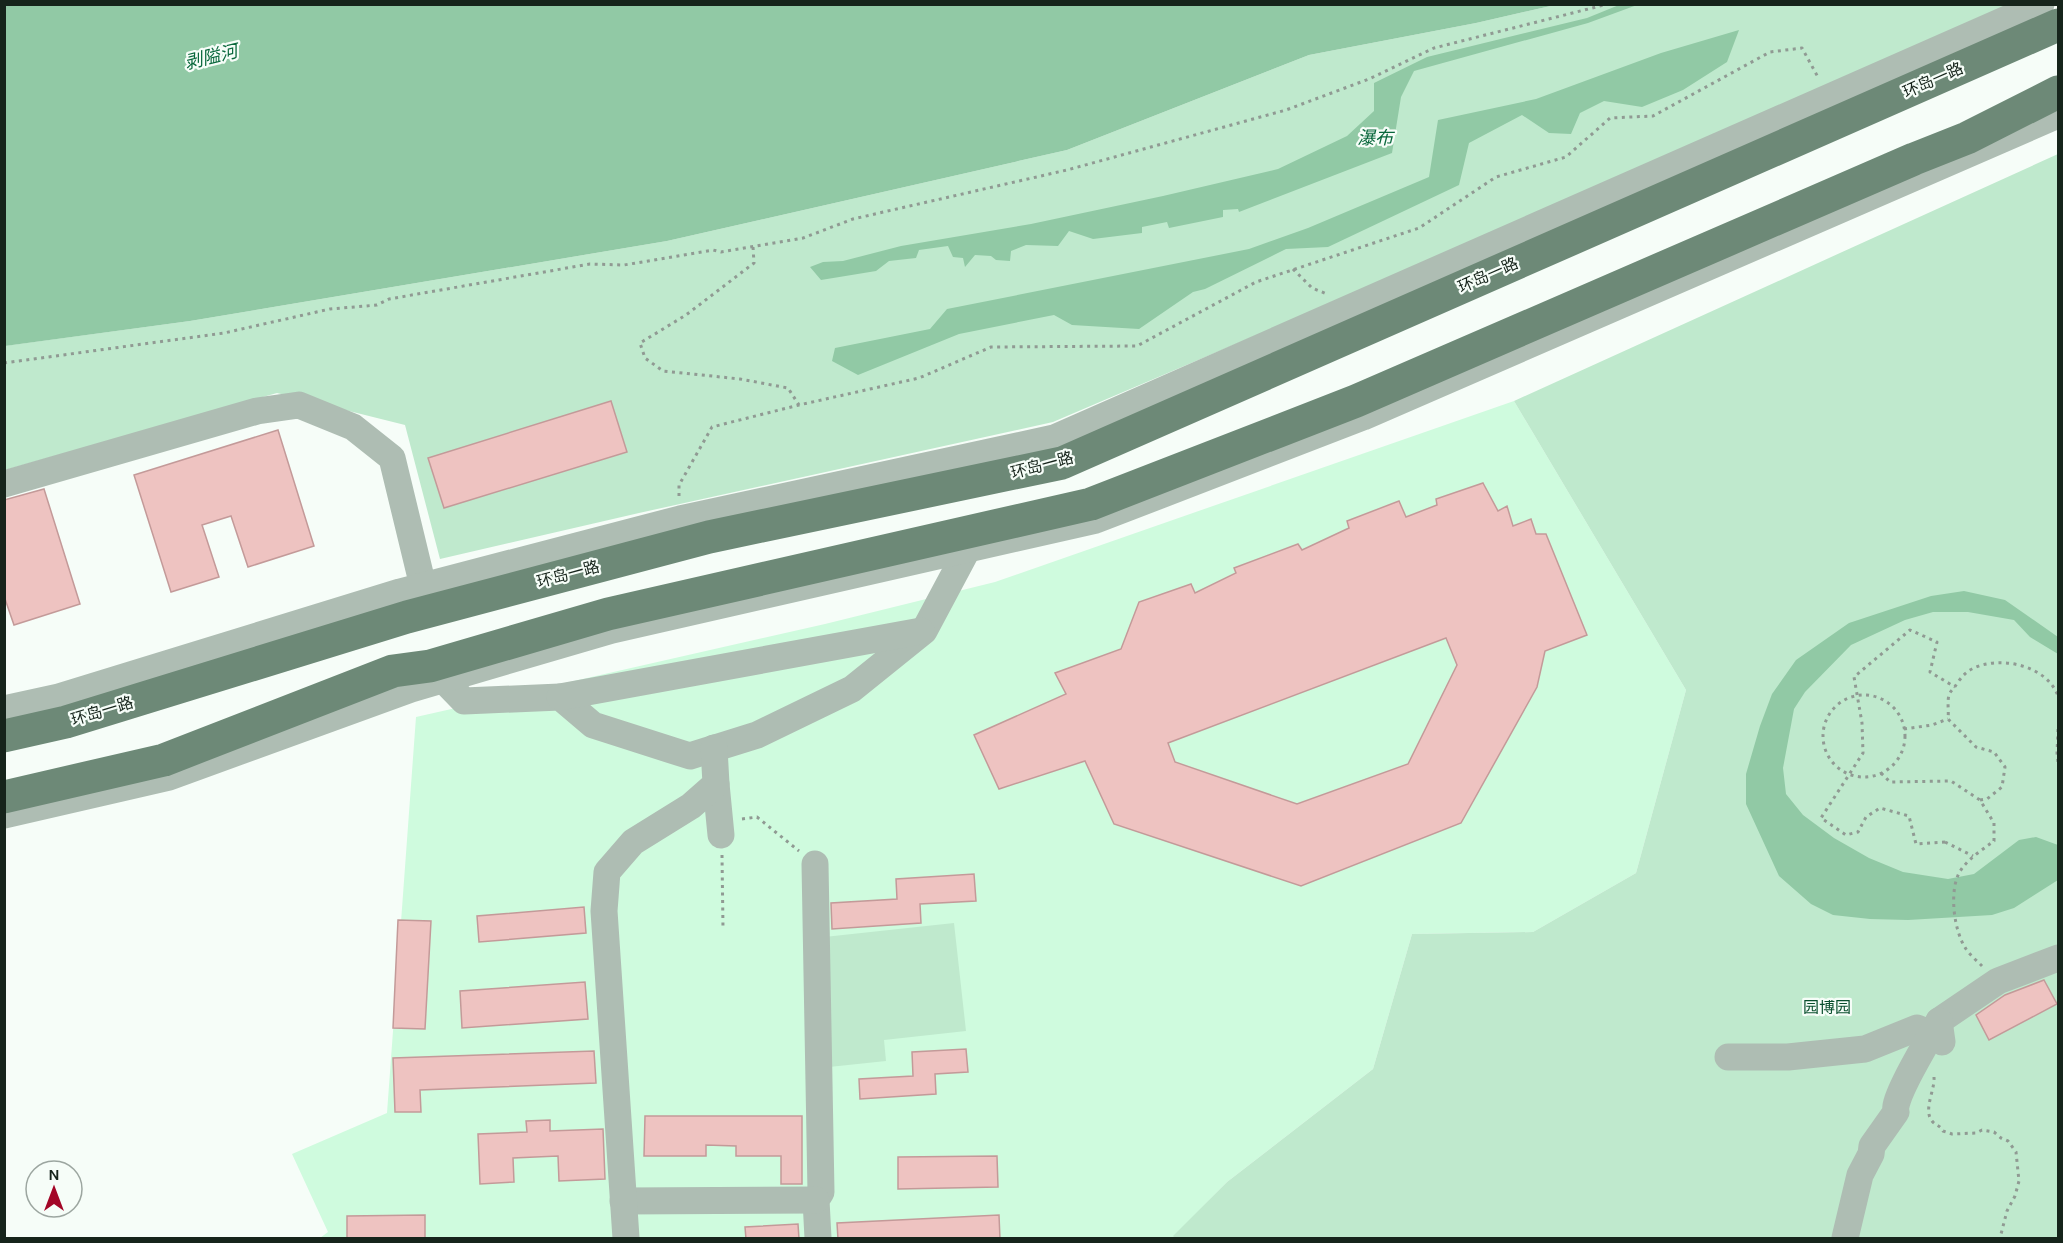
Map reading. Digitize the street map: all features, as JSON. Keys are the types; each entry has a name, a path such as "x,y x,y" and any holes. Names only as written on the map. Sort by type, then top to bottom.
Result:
{"main road":[{"name":"环岛一路","path":"4,736 66,722 407,616 709,537 1062,463 2058,25"},
{"path":"4,797 164,760 393,671 436,672 608,614 973,539 1091,504 1356,401 1928,162 1967,138 2058,92"}],"street":[{"path":"4,709 59,697 423,586 680,519 1054,438 2041,4"},
{"path":"1928,162 2058,115"},
{"path":"4,484 257,411 299,405 353,427 392,458 423,586"},
{"path":"560,697 593,725 690,756 757,735 852,689 924,631 973,539"},
{"path":"4,815 169,777 436,672 464,701 560,697 924,631"},
{"path":"714,748 721,836"},
{"path":"626,1239 604,911 607,872 633,842 691,806 716,784"},
{"path":"815,864 821,1192 816,1200 818,1239"},
{"path":"1845,1239 1860,1175 1871,1154 1872,1146 1896,1112 1895,1105 1913,1065 1938,1032 1998,981 2058,958"},
{"path":"1728,1058 1788,1057 1865,1049 1917,1028 1938,1032"},
{"path":"1865,1049 1913,1065"},
{"path":"623,1202 816,1200"}],"path":[{"path":"4,363 224,333 330,309 377,305 389,299 590,264 624,265 803,238 853,219 1067,170 1286,110 1369,79 1434,48 1608,4"},
{"path":"680,519 679,485 712,427 919,378 991,347 1137,346 1256,282 1419,228 1496,177 1566,157 1610,118 1653,116 1770,52 1802,48 1830,97"},
{"path":"753,247 754,263 686,315 640,343 645,358 663,371 740,379 788,388 799,405"},
{"path":"1293,269 1312,288 1341,300 1350,308"},
{"path":"1954,687 1930,672 1937,642 1910,630 1854,677 1862,723 1863,753 1821,818 1846,836 1858,832 1866,817 1880,808 1909,816 1916,844 1946,842 1974,856"},
{"path":"1980,800 1988,799 2002,787 2005,767 1994,752 1976,747 1948,719 1948,696 1954,687 1970,670 1990,664 2015,664 2044,676 2055,685 2058,696"},
{"path":"1866,696 1880,699 1891,706 1899,716 1904,729 1904,742 1900,755 1892,766 1881,773 1868,777 1854,776 1842,771 1832,762 1825,750 1822,737 1831,712 1840,703 1853,697 1866,696"},
{"path":"1904,729 1932,725 1948,719"},
{"path":"2058,729 2058,762"},
{"path":"1881,773 1890,782 1951,781 1980,800 1994,823 1994,842 1974,856 1959,873 1953,901 1956,928 1966,950 1989,972"},
{"path":"757,817 815,864"},
{"path":"721,836 723,928"},
{"path":"1938,1032 1934,1057 1935,1085 1929,1113 1932,1121 1941,1126 1943,1131 1952,1134 1976,1133 1982,1130 1994,1132 2008,1141 2016,1152 2019,1181 2015,1196 2007,1211 2000,1239"}],"shaded area":[{"path":"1514,401 1686,690 1636,873 1533,932 1412,934 1373,1069 1227,1182 1174,1236 1175,1238 320,1238 328,1232 292,1154 387,1113 416,717 825,624 995,582"}],"green space":[{"path":"1555,5 2015,5 1409,270 1053,422 440,559 405,425 277,393 5,470 4,346 190,321 667,241 1067,150 1309,55 1476,23"},
{"name":"园博园","path":"2058,154 2058,1238 1175,1238 1173,1236 1227,1182 1373,1069 1412,934 1533,932 1636,873 1686,690 1514,401"},
{"path":"954,923 966,1031 884,1040 886,1061 829,1067 815,938"}],"water":[{"name":"剥隘河","path":"4,5 1555,5 1476,23 1309,55 1067,150 667,241 190,321 5,346"},
{"name":"瀑布","path":"1619,5 1637,5 1588,23 1414,71 1401,97 1392,153 1239,212 1238,209 1223,210 1223,217 1169,228 1167,222 1142,227 1142,233 1093,239 1069,231 1058,246 1026,245 1011,251 1010,261 975,255 965,267 963,258 953,257 948,246 919,250 916,258 889,261 876,271 821,280 810,267 823,262 843,261 901,246 1031,224 1278,169 1347,136 1374,111 1374,83 1427,57 1587,18"},
{"path":"1739,30 1727,62 1683,90 1642,107 1604,101 1580,113 1571,134 1549,133 1522,115 1469,143 1459,185 1328,247 1286,249 1205,289 1193,292 1139,329 1072,325 1054,315 959,334 858,375 832,361 835,348 930,329 947,309 1249,249 1308,228 1429,177 1438,120 1536,99 1661,53"},
{"path":"1964,591 2005,600 2058,637 2058,654 2030,637 2014,620 1968,612 1933,612 1905,620 1851,645 1805,692 1794,709 1783,768 1786,794 1803,815 1834,838 1869,858 1903,872 1948,879 1974,874 2019,840 2036,837 2058,845 2058,880 2014,908 1992,915 1908,920 1833,915 1811,904 1779,876 1746,804 1746,774 1772,694 1796,660 1849,623 1931,596"}],"building":[{"path":"611,401 627,452 444,508 428,458"},
{"path":"278,430 314,546 248,567 231,516 202,525 219,577 171,592 134,475"},
{"path":"1483,483 1498,511 1507,506 1513,526 1531,519 1536,534 1546,534 1587,635 1545,651 1537,687 1461,823 1301,886 1114,824 1085,761 999,789 974,735 1066,694 1055,673 1121,649 1139,602 1191,584 1195,593 1236,573 1234,568 1298,544 1302,550 1349,528 1347,521 1399,501 1406,517 1437,505 1436,499","holes":["1446,638 1457,665 1408,764 1297,804 1175,762 1168,743"]},
{"path":"44,489 80,604 14,625 4,596 4,500"},
{"path":"974,874 976,901 920,904 921,923 832,929 831,903 897,899 896,879"},
{"path":"584,907 586,933 479,942 477,916"},
{"path":"398,920 431,921 425,1029 393,1028"},
{"path":"2044,980 2057,1004 1989,1040 1976,1015 2005,995"},
{"path":"585,982 588,1019 462,1028 460,991"},
{"path":"966,1049 968,1072 935,1074 936,1094 860,1099 859,1079 913,1076 912,1052"},
{"path":"594,1051 596,1083 420,1090 421,1112 395,1112 393,1058"},
{"path":"645,1116 802,1116 802,1184 781,1184 781,1156 736,1156 736,1146 706,1145 706,1156 644,1156"},
{"path":"550,1120 550,1131 603,1129 605,1179 559,1181 558,1156 513,1158 514,1182 480,1184 478,1134 527,1132 526,1121"},
{"path":"997,1156 998,1187 898,1189 898,1157"},
{"path":"425,1215 425,1239 347,1239 347,1216"},
{"path":"999,1215 1000,1239 838,1239 837,1223"},
{"path":"798,1224 799,1239 746,1239 745,1227"}]}
